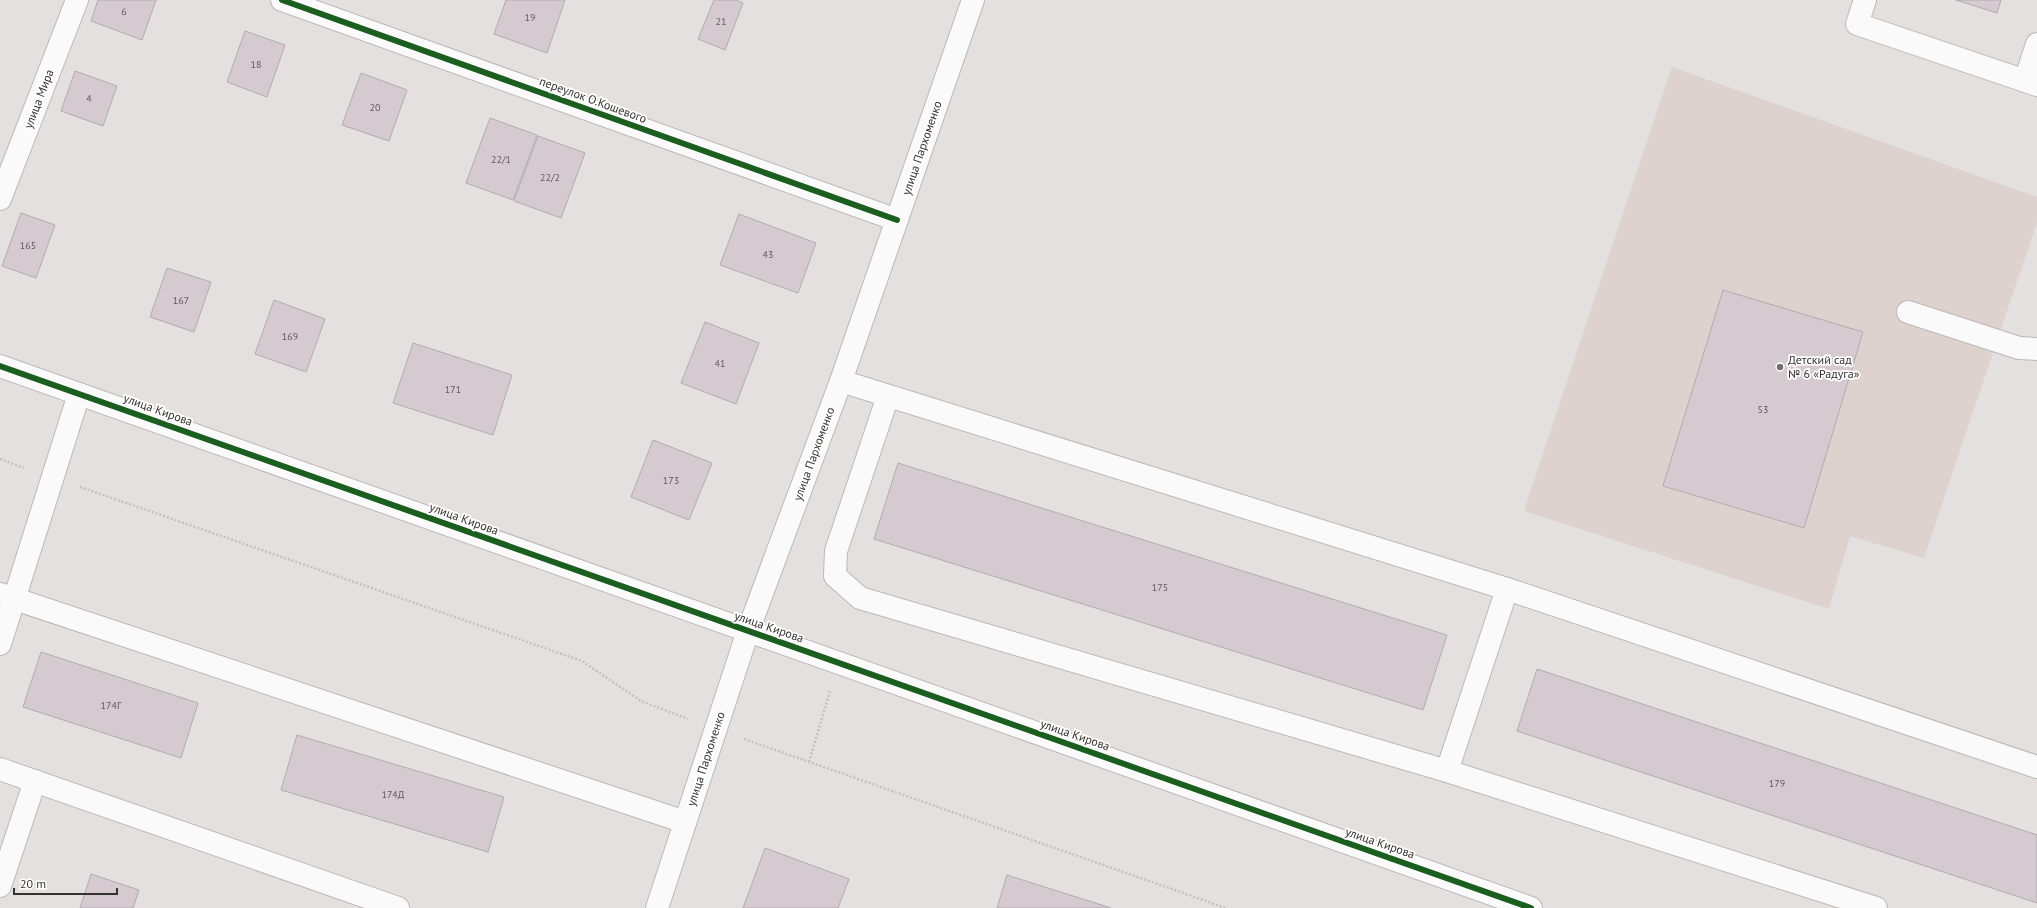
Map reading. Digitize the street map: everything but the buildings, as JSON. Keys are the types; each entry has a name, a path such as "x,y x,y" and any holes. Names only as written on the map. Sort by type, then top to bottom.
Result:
{"street":[{"name":"улица Мира","path":"0,199 77,0"},
{"name":"переулок О.Кошевого","path":"282,0 897,220"},
{"name":"улица Пархоменко","path":"657,908 748,631 840,381 973,0"},
{"path":"1865,0 1857,24 2031,83 2037,44"},
{"path":"1908,312 2019,348 2037,349"},
{"name":"улица Кирова","path":"0,366 1531,908"},
{"path":"840,381 1507,589 2037,767"},
{"path":"0,644 7,596 52,477 79,394"},
{"path":"888,396 836,551 835,576 860,598 1447,771 1876,908"},
{"path":"1447,771 1507,589"},
{"path":"7,596 685,822"},
{"path":"0,769 398,908"},
{"path":"0,886 35,781"}],"path":[{"path":"0,459 582,661 641,701 716,729 1226,908"}],"shaded area":[{"name":"Детский сад № 6 «Радуга»","path":"1672,67 2037,197 2037,222 1924,558 1850,536 1829,609 1524,511"}],"cycle path":[{"path":"282,0 897,220"},
{"path":"0,366 1531,908"}],"place":[{"name":"Детский сад № 6 «Радуга»","path":"1780,367"}]}
